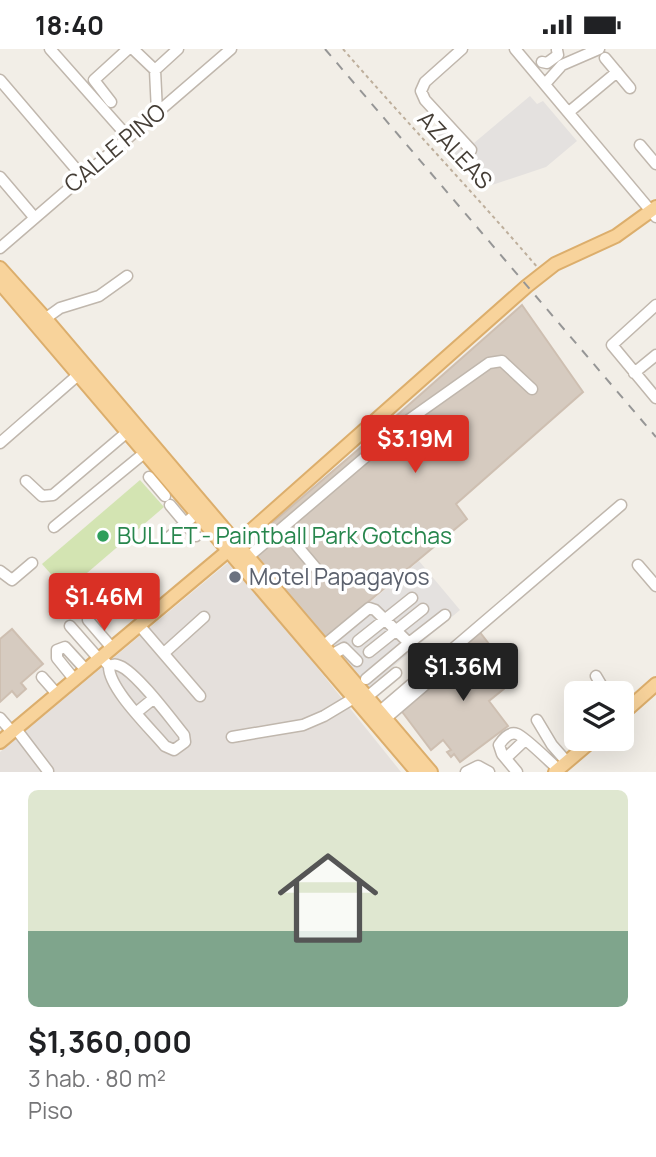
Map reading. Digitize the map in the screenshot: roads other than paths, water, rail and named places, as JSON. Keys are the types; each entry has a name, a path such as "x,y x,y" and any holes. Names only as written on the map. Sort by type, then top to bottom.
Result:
{"main road":[{"path":"0,742 74,679 103,661 112,648 232,547 543,274 567,257 623,231 654,211"},
{"path":"0,268 76,366 232,547"},
{"path":"0,283 41,322"},
{"path":"149,449 161,481 232,547 327,650 417,772"},
{"path":"250,566 370,707 431,772"},
{"path":"634,703 656,684"},
{"path":"560,768 580,751"}],"street":[{"path":"50,49 128,138"},
{"path":"111,101 94,80 131,49 155,70 157,112"},
{"path":"155,70 178,49"},
{"name":"CALLE PINO","path":"0,248 231,49"},
{"path":"463,49 425,82 421,91 425,100 471,150"},
{"path":"514,49 654,211"},
{"path":"542,62 547,64 558,55 557,50"},
{"path":"545,84 570,60 602,53 630,88"},
{"path":"569,112 617,72"},
{"path":"0,80 82,176"},
{"path":"640,145 656,164"},
{"path":"0,177 34,217"},
{"path":"41,322 68,305 99,296 127,276"},
{"path":"656,305 616,339 613,346 656,398"},
{"path":"634,373 656,355"},
{"path":"250,566 282,528 410,419 489,363 496,360 504,362 531,389"},
{"path":"0,443 76,366"},
{"path":"26,481 42,496 53,495 131,429"},
{"path":"54,527 149,449"},
{"path":"149,477 161,481 168,501 197,537"},
{"path":"370,707 621,505"},
{"path":"167,539 197,513"},
{"path":"282,528 320,573"},
{"path":"0,571 12,580 32,563"},
{"path":"638,565 656,586"},
{"path":"358,641 412,598"},
{"path":"327,650 367,609 374,609 409,643"},
{"path":"369,652 423,609"},
{"path":"366,679 445,615"},
{"path":"164,653 204,617"},
{"path":"88,619 112,648"},
{"path":"139,625 200,696"},
{"path":"70,627 103,661 116,687 165,746 172,750 185,742 184,735 123,667 103,661"},
{"path":"74,679 57,658 57,650 65,647 86,670"},
{"path":"327,650 344,647 357,661"},
{"path":"232,737 303,725 324,716 370,707 453,661"},
{"path":"370,707 396,673"},
{"path":"596,676 599,681"},
{"path":"42,677 57,694"},
{"path":"137,712 153,699"},
{"path":"0,717 48,771"},
{"path":"537,720 552,745 560,768"},
{"path":"517,772 499,745 506,736 517,733 560,768"},
{"path":"506,758 525,740"},
{"path":"466,772 478,766 489,772"}],"railway":[{"path":"325,49 656,437"}],"place":[{"name":"BULLET - Paintball Park Gotchas","path":"103,536"},
{"name":"Motel Papagayos","path":"235,577"}]}
